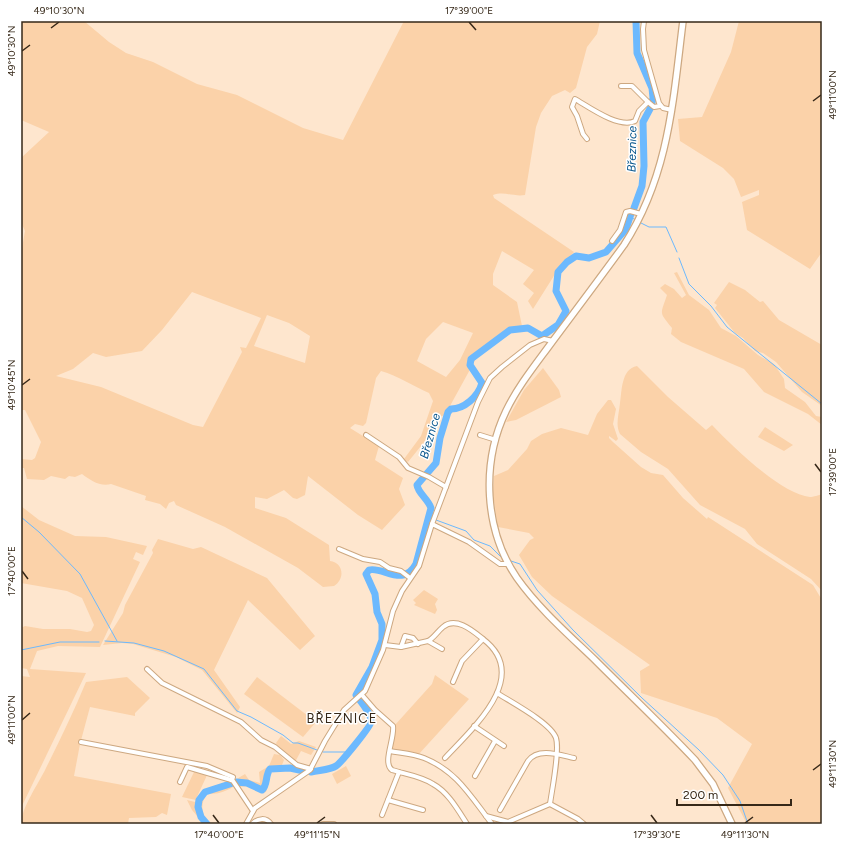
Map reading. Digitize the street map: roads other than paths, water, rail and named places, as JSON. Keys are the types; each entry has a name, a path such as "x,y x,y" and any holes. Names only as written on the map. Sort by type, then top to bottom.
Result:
{"main road":[{"path":"683,21 672,110 661,164 639,219 615,257 514,397 502,421 496,440 490,471 490,500 495,530 509,564 522,584 547,613 694,760 712,784 732,824"}],"street":[{"path":"644,21 644,50 660,106"},
{"path":"621,86 632,86 650,104 672,110"},
{"path":"587,139 583,134 577,116 572,107 575,99 609,119 629,123 635,121 639,111 650,104"},
{"path":"612,241 620,230 626,212 630,211 639,219"},
{"path":"246,824 252,811 311,769 323,743 342,713 359,697 377,667 385,645 393,611 402,591 422,557 432,524 478,402 490,378 530,345 544,339 553,341"},
{"path":"366,435 399,457 406,467 426,475 446,487"},
{"path":"480,435 496,440"},
{"path":"432,524 469,542 500,564 509,564"},
{"path":"339,550 363,559 379,561 389,568 410,578"},
{"path":"385,645 401,647 428,641 443,626 453,623 462,625 483,639 497,651 502,663 502,682 497,693 474,726 445,758"},
{"path":"401,647 405,636 411,637 418,644"},
{"path":"453,682 462,661 483,639"},
{"path":"428,641 442,649"},
{"path":"147,669 162,683 241,722 261,740 275,746 297,765 311,769"},
{"path":"497,693 550,729 556,740 556,755 550,804"},
{"path":"359,697 393,726 388,765 392,770 425,780 436,786 449,798 467,824"},
{"path":"474,726 504,746"},
{"path":"475,776 495,741"},
{"path":"81,742 204,766 233,777 232,781 252,811"},
{"path":"390,751 424,758 450,773 468,789 492,824"},
{"path":"500,810 530,758 539,753 574,758"},
{"path":"180,782 187,767 232,781"},
{"path":"382,814 399,772"},
{"path":"388,800 423,810"},
{"path":"486,816 508,822 550,804"},
{"path":"550,804 578,819 584,824"},
{"path":"252,824 263,819 268,820 271,824"},
{"path":"322,824 334,824"}],"waterway":[{"name":"Březnice","path":"634,208 642,186 644,166 643,122 651,107 653,98 652,88 637,53 636,21"},
{"name":"Březnice","path":"311,772 336,766 355,745 370,725 371,719 368,712 356,695 372,667 382,640 382,624 377,612 375,594 366,574 369,570 399,575 405,574 411,571 416,564 431,508 419,491 417,485 436,463 440,438 448,412 451,409 461,407 470,401 480,388 482,383 470,365 471,359 510,330 528,328 542,336 558,325 566,311 556,291 558,272 567,262 576,256 589,258 606,252 626,229 631,214"},
{"name":"Březnice","path":"630,217 636,220"},
{"path":"639,222 649,227 666,227 677,252"},
{"path":"679,258 689,284 711,306 727,327 822,404"},
{"path":"21,517 39,532 80,574 117,641"},
{"path":"436,520 466,531 474,540 490,546 502,558"},
{"path":"511,561 520,564 537,590 573,630 642,698 699,750 723,775 740,801 748,824"},
{"path":"105,641 134,643 164,651 204,669 237,711 283,735 293,743 298,743 317,750"},
{"path":"21,650 60,642 99,642"},
{"path":"323,752 348,752"},
{"name":"Březnice","path":"207,824 201,817 198,807 199,800 205,792 236,782 247,783 262,790 270,769 290,768 304,771"}],"district":[{"name":"BŘEZNICE","path":"342,718"}]}
